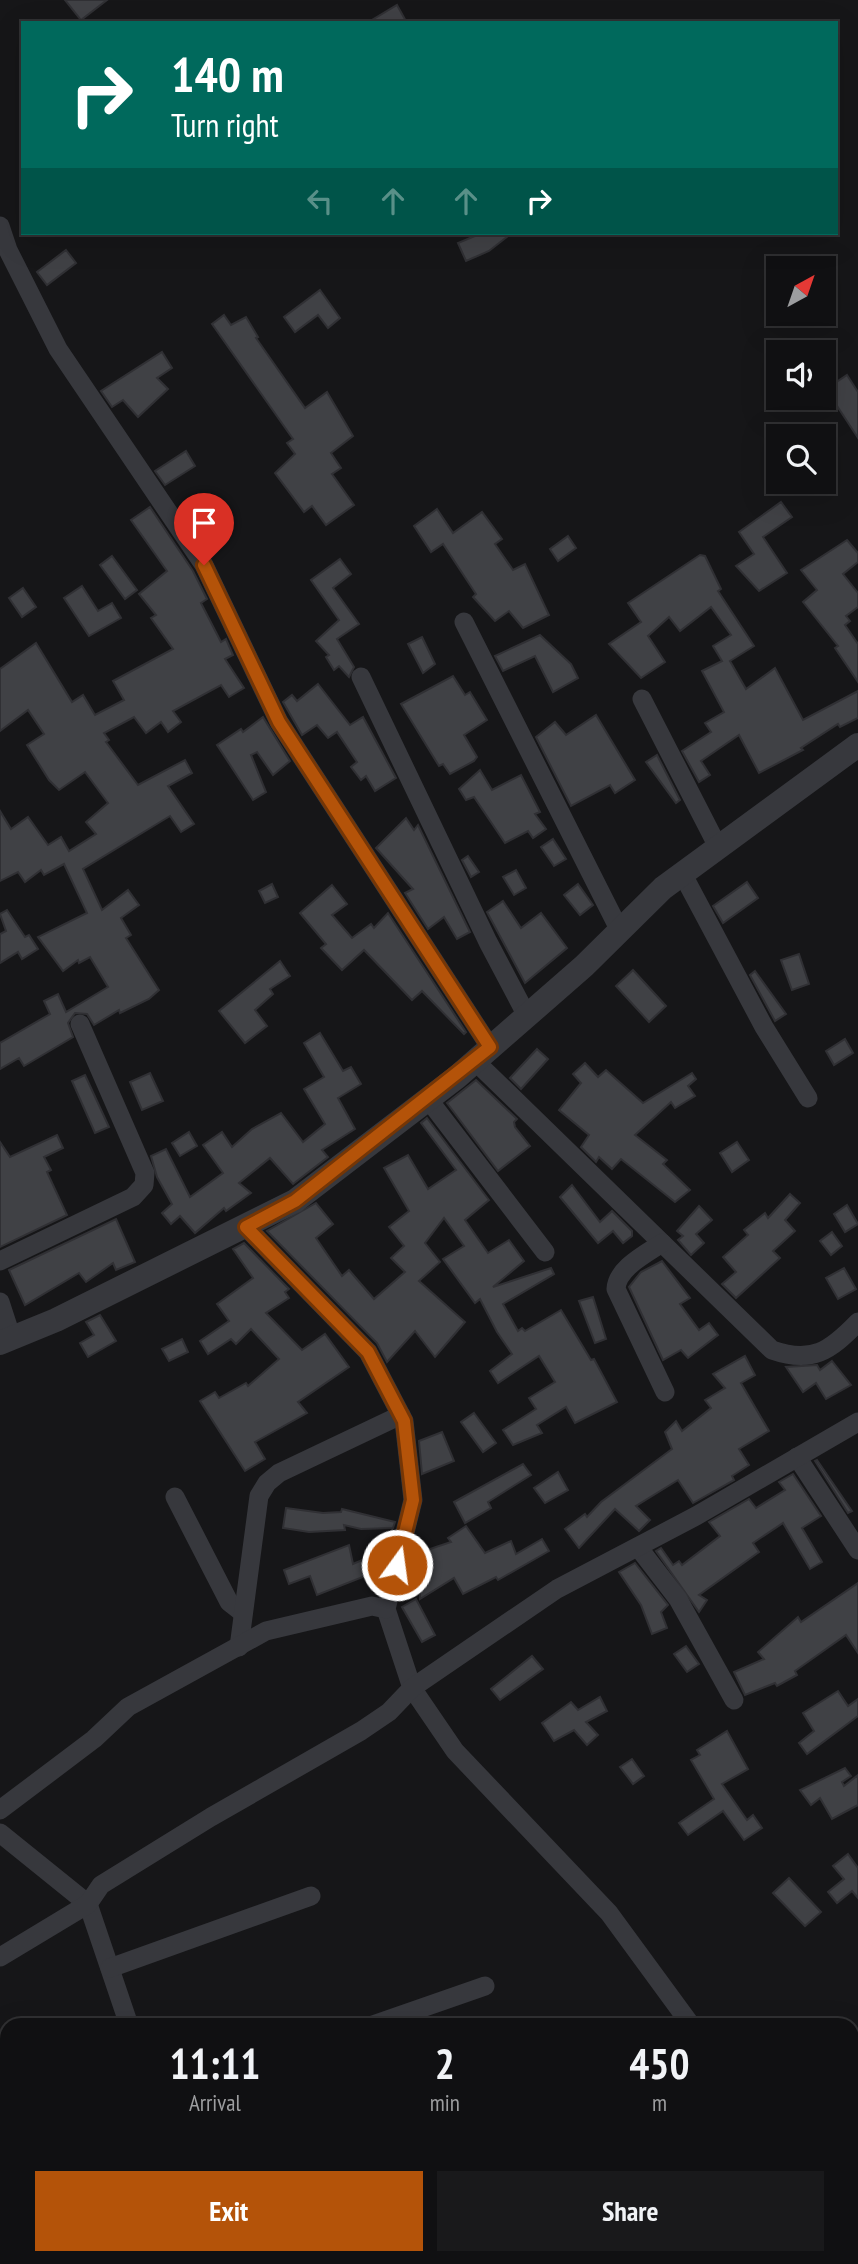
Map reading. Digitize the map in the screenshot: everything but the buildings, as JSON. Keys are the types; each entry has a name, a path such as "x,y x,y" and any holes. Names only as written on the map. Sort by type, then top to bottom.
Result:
{"street":[{"path":"0,226 8,250 58,349 204,565 279,722 483,1054 662,1242 772,1350 793,1357 817,1354 839,1341 858,1322"},
{"path":"464,622 620,931"},
{"path":"361,677 488,942 527,1016"},
{"path":"642,699 718,847"},
{"path":"0,1302 6,1341 295,1201 483,1054 620,931 663,888 858,745"},
{"path":"682,873 764,1027 808,1098"},
{"path":"0,1261 133,1197 144,1185 145,1173 80,1024"},
{"path":"428,1099 545,1252"},
{"path":"246,1227 368,1352 401,1415 413,1500 386,1609 412,1688 455,1751 610,1913 686,2018"},
{"path":"662,1242 624,1270 616,1280 616,1289 665,1392"},
{"path":"239,1647 259,1496 267,1483 279,1473 401,1415"},
{"path":"0,1957 88,1904 101,1885 211,1817 333,1749 388,1712 412,1688 557,1589 638,1547 858,1422"},
{"path":"797,1457 858,1550"},
{"path":"175,1497 229,1602 243,1613"},
{"path":"638,1547 678,1599 734,1700"},
{"path":"0,1810 94,1739 128,1707 267,1631 372,1606 386,1609"},
{"path":"0,1833 88,1904 127,2018"},
{"path":"110,1968 311,1896"},
{"path":"393,2018 485,1986"}],"route":[{"path":"204,565 279,722 490,1047 457,1077 295,1201 246,1227 368,1352 404,1421 413,1500 397,1565"}]}
